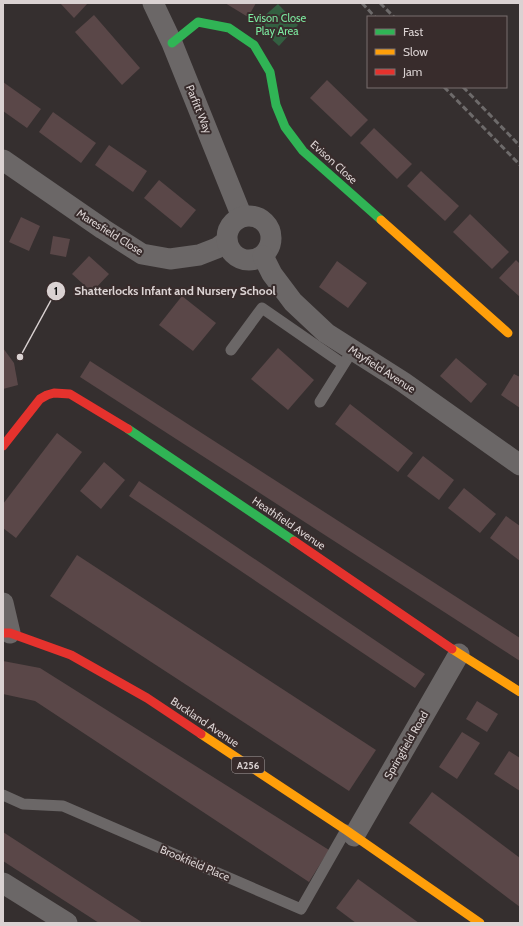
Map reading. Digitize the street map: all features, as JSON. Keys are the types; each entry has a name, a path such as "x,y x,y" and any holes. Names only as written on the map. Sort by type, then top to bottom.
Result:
{"street":[{"name":"Parfitt Way","path":"153,3 172,43 242,217"},
{"name":"Evison Close","path":"172,43 198,22 229,28 254,45 270,72 276,105 285,127 303,151 508,332"},
{"name":"Maresfield Close","path":"3,160 142,254 170,258 199,255 217,248 228,241"},
{"path":"249,216 257,217 263,220 268,226 272,241 269,248 262,256 256,259 247,260 239,258 233,253 228,241 230,226 242,217 249,216"},
{"name":"Mayfield Avenue","path":"262,256 272,274 293,302 326,332 348,357 404,382 520,465"},
{"name":"Heathfield Avenue","path":"3,446 40,399 47,393 60,392 70,394 135,433 459,654 520,692"},
{"path":"3,603 6,633"},
{"name":"Buckland Avenue","path":"6,633 71,655 140,694 350,833 480,923"},
{"name":"Springfield Road","path":"350,833 459,654"},
{"path":"3,883 67,923"}],"lane":[{"path":"231,350 262,308 348,357 320,402"},
{"name":"Brookfield Place","path":"3,795 23,804 63,806 301,909 350,833"}],"green space":[{"name":"Evison Close Play Area","path":"278,4 298,25 279,46 255,24"}],"building":[{"path":"60,3 88,3 74,18"},
{"path":"225,3 256,3 248,17"},
{"path":"94,15 140,68 122,85 75,32"},
{"path":"327,80 368,120 351,137 310,98"},
{"path":"3,82 41,109 27,128 3,111"},
{"path":"53,112 96,143 81,163 39,132"},
{"path":"374,128 412,164 397,179 360,143"},
{"path":"109,145 147,171 133,192 95,165"},
{"path":"421,171 459,206 445,221 407,186"},
{"path":"159,180 196,210 181,228 144,198"},
{"path":"470,214 509,252 492,269 453,232"},
{"path":"21,217 40,226 29,251 9,242"},
{"path":"53,236 70,239 66,257 50,254"},
{"path":"89,256 109,274 92,292 72,274"},
{"path":"516,260 520,264 520,297 499,278"},
{"path":"337,261 367,283 348,308 319,287"},
{"path":"182,296 216,323 193,351 159,325"},
{"path":"3,348 14,363 18,385 3,389"},
{"path":"278,348 314,380 288,410 251,379"},
{"path":"456,358 487,384 471,403 440,376"},
{"path":"90,361 520,638 520,661 80,377"},
{"path":"514,374 520,377 520,408 501,395"},
{"path":"350,404 413,453 398,472 335,424"},
{"path":"57,433 82,452 16,538 3,528 3,504"},
{"path":"423,456 454,480 439,500 407,476"},
{"path":"104,462 125,480 101,509 80,491"},
{"path":"139,481 425,674 415,688 129,496"},
{"path":"464,488 496,514 480,533 448,508"},
{"path":"506,516 520,526 520,561 490,538"},
{"path":"77,555 376,750 349,791 50,596"},
{"path":"3,661 40,668 329,850 309,882 35,701 3,694"},
{"path":"477,701 498,714 487,732 466,719"},
{"path":"462,732 480,743 457,779 439,767"},
{"path":"509,751 520,758 520,791 494,774"},
{"path":"432,792 520,858 520,907 409,823"},
{"path":"3,832 143,923 99,923 3,861"},
{"path":"358,879 419,923 356,923 336,908"}],"railway":[{"path":"362,3 374,16"},
{"path":"380,3 393,16"},
{"path":"445,88 520,165"},
{"path":"464,88 520,146"}],"traffic: fast":[{"path":"172,43 198,22 229,28 254,45 270,72 276,105 285,127 303,151 381,220"},
{"path":"128,429 294,541"}],"traffic: slow":[{"path":"381,220 508,333"},
{"path":"452,649 520,692"},
{"path":"201,734 346,830 480,923"}],"traffic: jam":[{"path":"3,446 40,399 54,393 70,394 128,429"},
{"path":"294,541 452,649"},
{"path":"3,633 10,633 71,655 147,698 201,734"}],"place":[{"name":"Shatterlocks Infant and Nursery School","path":"20,357"}]}
